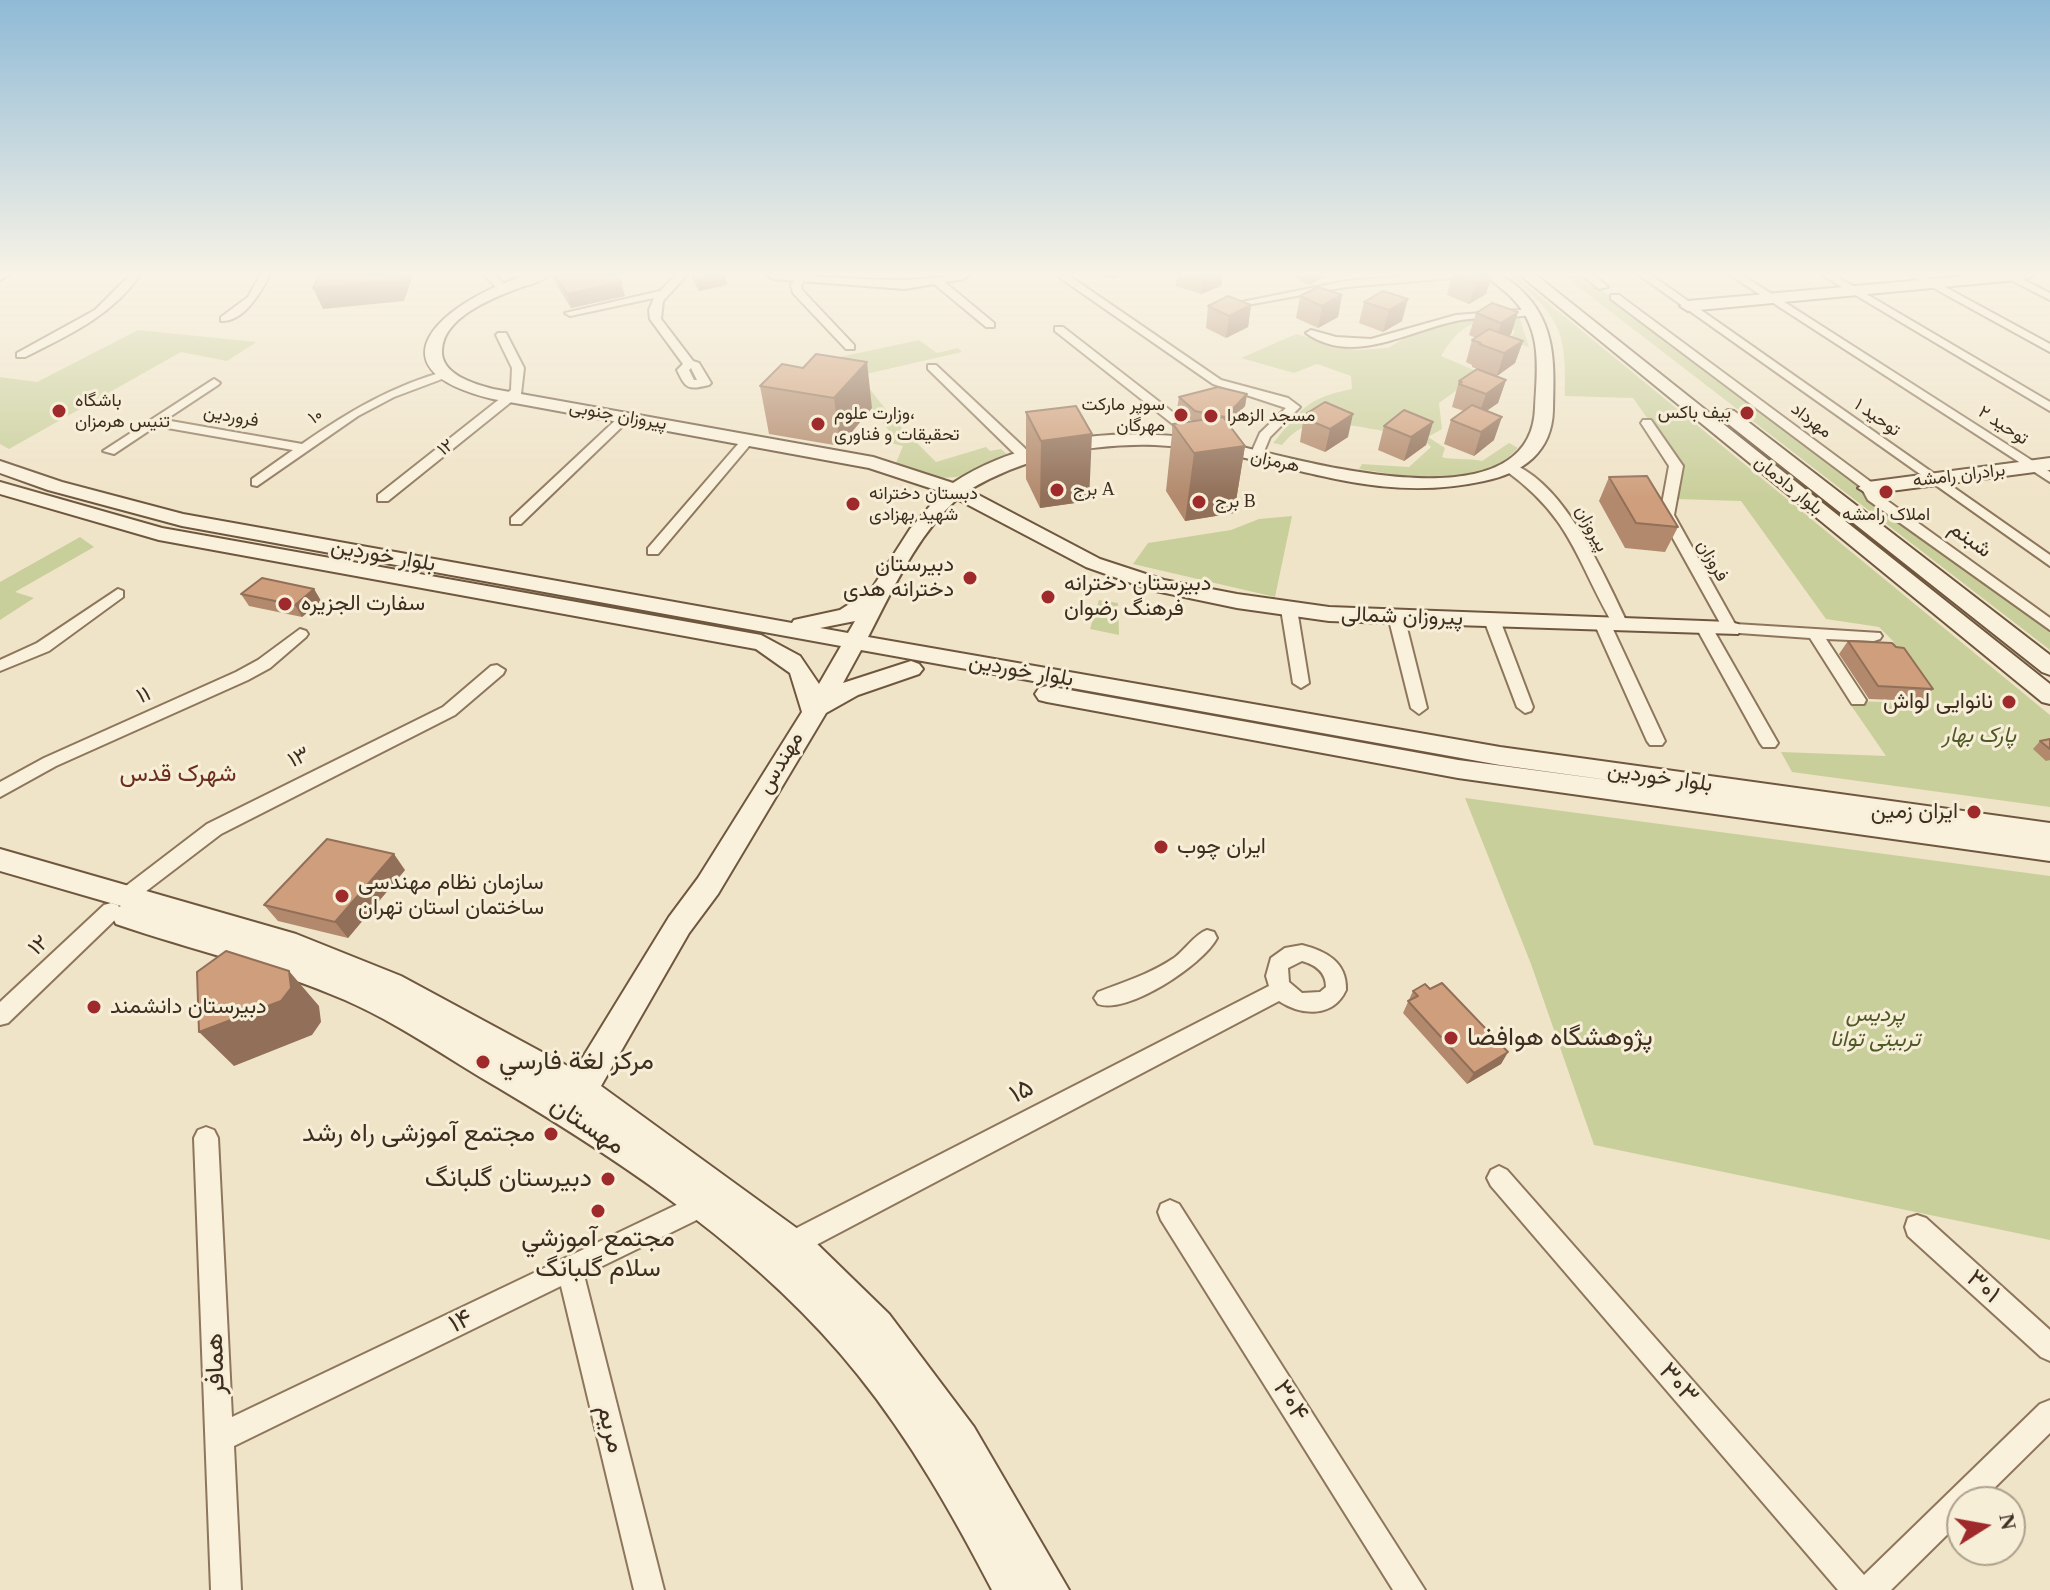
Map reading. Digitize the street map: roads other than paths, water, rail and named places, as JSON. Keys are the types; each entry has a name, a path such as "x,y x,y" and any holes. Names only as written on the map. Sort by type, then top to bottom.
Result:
{"main road":[{"path":"434,349 436,361 446,374"},
{"name":"هرمزان","path":"850,649 884,588 937,507 955,490 980,476 1056,447 1139,440 1182,443 1404,484 1465,480 1510,467 1533,449 1543,424 1547,349"},
{"name":"بلوار دادمان","path":"1619,349 2050,696"},
{"name":"بلوار دادمان","path":"1644,349 2050,667"},
{"name":"پیروزان جنوبی","path":"446,374 467,385 509,397 873,463 955,490"},
{"name":"برادران رامشه","path":"1868,488 2041,465"},
{"name":"بلوار خوردین","path":"0,467 55,486 182,520 766,634"},
{"name":"بلوار خوردین","path":"0,488 159,534 850,649 934,656 1500,756 2050,833"},
{"name":"پیروزان شمالی","path":"955,490 1073,554 1121,573 1194,593 1289,609 1730,629"},
{"path":"1814,507 1835,511 1844,506"},
{"path":"1856,541 1851,531 1854,526 1881,534"},
{"path":"766,634 833,621 857,611 884,588"},
{"path":"884,588 886,620 896,637 934,656"},
{"path":"766,634 804,672 813,710 850,689 911,669"},
{"name":"بلوار خوردین","path":"850,649 911,669 1458,769 2050,851"},
{"name":"مهندس","path":"581,1105 690,932 708,886 850,649"},
{"path":"0,860 118,904"},
{"name":"مهستان","path":"0,879 118,904 264,948 361,993 581,1105 712,1198 778,1251 900,1399 929,1442 1015,1590"},
{"path":"778,1251 850,1300 897,1355 960,1441 1047,1590"}],"street":[{"path":"21,355 32,349"},
{"path":"509,349 520,378 517,391 509,397"},
{"path":"678,349 689,364"},
{"path":"1085,349 1180,424 1182,443"},
{"path":"1169,349 1217,382 1284,401 1294,407 1264,436 1255,458"},
{"name":"مهرداد","path":"1684,349 1868,488"},
{"name":"توحید ۱","path":"1749,349 2050,562"},
{"name":"توحید ۲","path":"1853,349 2041,465 2050,478"},
{"path":"1952,349 2050,407"},
{"path":"932,367 1026,457"},
{"name":"۱۰","path":"257,482 354,413 390,394 446,374"},
{"path":"109,451 214,383"},
{"name":"۱۲","path":"383,498 509,397"},
{"path":"516,521 625,418"},
{"name":"فروردین","path":"154,422 302,448"},
{"name":"فروزان","path":"1647,423 1676,466 1667,515 1730,629"},
{"path":"653,551 749,439"},
{"name":"پیروزان","path":"1510,467 1541,489 1566,515 1656,741"},
{"name":"شبنم","path":"1868,488 1873,497 2050,625"},
{"path":"0,666 43,647 118,594"},
{"path":"1289,609 1301,683"},
{"path":"1396,616 1419,708"},
{"path":"1492,620 1525,707"},
{"path":"1705,629 1769,743"},
{"name":"پیروزان شمالی","path":"1730,629 1874,636"},
{"path":"1815,633 1858,700"},
{"name":"۱۱","path":"0,790 50,762 242,676 264,664 300,634"},
{"name":"۱۳","path":"118,904 214,829 449,711 497,670"},
{"name":"۱۲","path":"0,1016 118,904"},
{"path":"1105,998 1135,990 1202,951 1207,938"},
{"name":"۱۵","path":"778,1251 1281,990"},
{"name":"همافر","path":"206,1138 226,1590"},
{"name":"۳۰۳","path":"1499,1178 1858,1590"},
{"name":"۱۴","path":"219,1438 712,1198"},
{"name":"۳۰۴","path":"1170,1212 1410,1590"},
{"name":"۳۰۱","path":"1917,1227 2050,1348"},
{"name":"مریم","path":"570,1269 649,1590"},
{"path":"1870,1590 2050,1414"}],"place":[{"name":"باشگاه تنیس هرمزان","path":"59,411"},
{"name":"بیف باکس","path":"1747,413"},
{"name":"سوپر مارکت مهرگان","path":"1181,415"},
{"name":"مسجد الزهرا","path":"1211,416"},
{"name":"وزارت علوم، تحقیقات و فناوری","path":"818,424"},
{"name":"برج A","path":"1057,490"},
{"name":"املاک رامشه","path":"1886,492"},
{"name":"برج B","path":"1199,502"},
{"name":"دبستان دخترانه شهید بهزادی","path":"853,504"},
{"name":"دبیرستان دخترانه هدی","path":"970,578"},
{"name":"دبیرستان دخترانه فرهنگ رضوان","path":"1048,597"},
{"name":"سفارت الجزیره","path":"285,604"},
{"name":"نانوایی لواش","path":"2009,702"},
{"name":"ایران زمین","path":"1974,812"},
{"name":"ایران چوب","path":"1161,847"},
{"name":"سازمان نظام مهندسی ساختمان استان تهران","path":"342,896"},
{"name":"دبیرستان دانشمند","path":"94,1007"},
{"name":"پژوهشگاه هوافضا","path":"1451,1038"},
{"name":"مركز لغة فارسي","path":"483,1062"},
{"name":"مجتمع آموزشی راه رشد","path":"551,1134"},
{"name":"دبیرستان گلبانگ","path":"608,1179"},
{"name":"مجتمع آموزشي سلام گلبانگ","path":"598,1211"}],"district":[{"name":"شهرک قدس","path":"178,775"}],"park label":[{"name":"پارک بهار","path":"1979,736"},
{"name":"پردیس تربیتی توانا","path":"1875,1028"}]}
